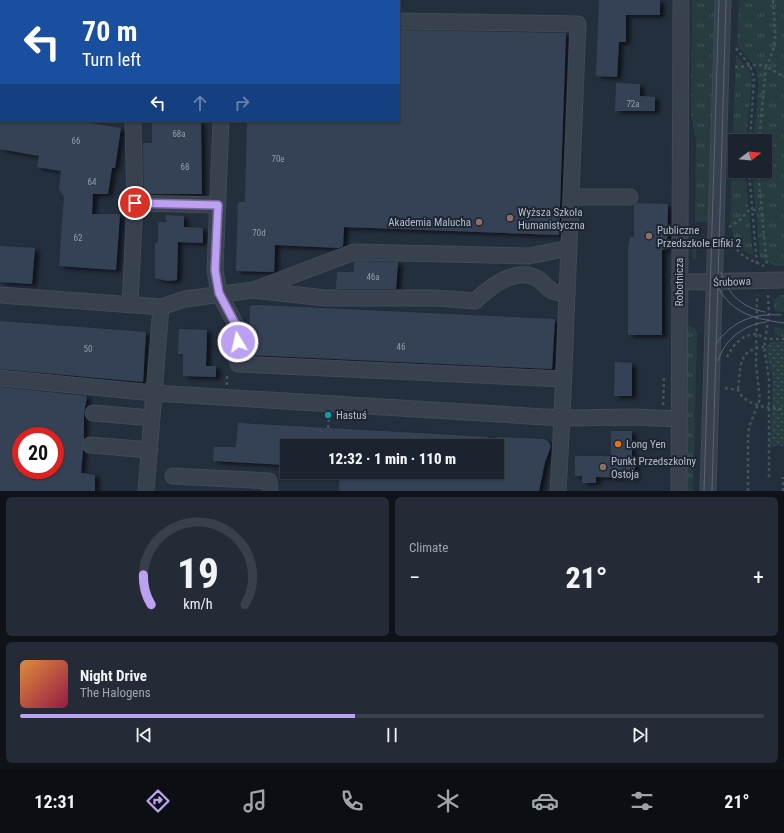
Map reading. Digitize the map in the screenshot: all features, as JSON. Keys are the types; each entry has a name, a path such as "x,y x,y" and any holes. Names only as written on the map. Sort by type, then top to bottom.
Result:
{"street":[{"name":"Robotnicza","path":"679,491 681,0"},
{"path":"708,491 723,0"},
{"path":"400,21 578,24 558,491"},
{"path":"130,304 135,203 133,122"},
{"path":"222,122 215,270 219,293 238,329 238,364 563,380"},
{"path":"571,196 630,197"},
{"path":"135,203 218,205"},
{"path":"253,290 354,252 529,256 569,248"},
{"path":"0,295 161,307 185,299 219,293 253,290 325,298 435,298 475,301 495,285 519,275 532,276 539,279 552,292 567,293"},
{"name":"Śrubowa","path":"679,282 714,283 784,280"},
{"path":"146,491 161,307"},
{"path":"0,378 154,393 562,418 632,417 679,419"},
{"path":"93,413 152,418"},
{"path":"90,445 150,450"},
{"path":"173,476 269,481 270,491"}],"path":[{"path":"760,134 766,66 775,47 773,0"},
{"path":"734,42 738,52 750,66 755,88 751,134"},
{"path":"732,67 759,64 766,66 784,77"},
{"path":"750,178 757,262"},
{"path":"730,237 734,246 745,258 767,267 760,209 758,178"},
{"path":"731,226 739,221 745,213 760,209"},
{"path":"723,229 727,228 729,233"},
{"path":"748,491 749,427 759,405 756,334 757,292"},
{"path":"768,292 769,313 764,348 769,378 769,477"},
{"path":"725,362 735,344 746,336 756,334 766,339 784,339"},
{"path":"764,348 750,349 742,358 738,390 744,398 759,405 768,408 784,409"},
{"path":"723,382 723,388 738,390"},
{"path":"783,477 783,491"}],"green space":[{"path":"692,0 714,0 708,222 695,222 696,140 691,114"},
{"path":"739,0 784,0 784,266 777,266 760,258 753,178 772,178 772,134 754,134 758,95 758,77 754,66 737,42"},
{"path":"736,55 748,69 752,79 747,134 733,134"},
{"path":"732,178 746,178 753,256 743,250 737,243 730,223"},
{"path":"691,235 697,238 696,258 693,260"},
{"path":"781,295 784,295 784,312 774,310 774,300"},
{"path":"688,326 695,328 697,333 693,491 686,491"},
{"path":"774,327 784,328 784,337 776,335"},
{"path":"772,342 784,342 784,446 770,446 773,382 766,346"}],"building":[{"path":"599,0 660,0 660,15 626,15 626,42 619,42 617,77 596,76"},
{"path":"400,30 566,33 559,235 344,227 343,246 339,248 275,245 274,272 236,271 238,202 245,202 247,122 400,122"},
{"path":"616,83 640,84 640,96 655,97 655,111 615,111"},
{"path":"0,122 83,122 121,128 115,168 112,168 108,194 93,194 92,214 120,214 116,270 59,266 64,197 59,189 61,171 37,167 39,156 0,149"},
{"path":"152,122 201,122 202,194 144,194 143,143 152,143"},
{"path":"637,203 668,204 667,249 662,250 662,335 628,335 628,249 630,237 634,237 634,205"},
{"path":"166,215 184,216 184,227 203,228 203,243 178,242 177,280 167,281 155,278 155,243 158,242 158,222 166,222"},
{"path":"0,246 35,248 32,284 0,282"},
{"path":"354,261 398,262 396,289 336,289 337,272 354,272"},
{"path":"257,305 555,319 552,369 249,355 250,306"},
{"path":"0,321 146,332 143,382 0,369"},
{"path":"179,329 207,330 206,366 216,366 216,377 183,376 183,354 178,354"},
{"path":"615,362 632,363 632,396 614,396"},
{"path":"0,387 87,396 84,413 84,439 81,445 83,450 81,473 95,475 95,491 0,491"},
{"path":"238,423 488,437 488,439 280,439 280,465 213,461 214,447 236,447"},
{"path":"611,431 632,431 632,457 635,457 635,478 596,477 596,483 582,483 582,476 575,476 575,456 611,456"},
{"path":"497,437 544,439 548,441 551,446 545,462 539,491 339,491 340,479 504,479 504,439 497,439"}],"tram line":[{"path":"704,491 719,0"},
{"path":"712,491 726,0"},
{"path":"721,272 727,287 737,299 750,307 765,312"},
{"path":"718,287 730,303 746,314 784,323"},
{"path":"716,344 729,329 744,320 761,315 781,315"},
{"path":"718,361 725,346 736,334 750,326 766,322"}],"place":[{"name":"Wyższa Szkoła Humanistyczna","path":"510,218"},
{"name":"Akademia Malucha","path":"479,222"},
{"name":"Publiczne Przedszkole Elfiki 2","path":"649,236"},
{"name":"Hastuś","path":"328,415"},
{"name":"Long Yen","path":"618,444"},
{"name":"Punkt Przedszkolny Ostoja","path":"603,467"}],"route":[{"path":"135,203 218,205 215,270 219,293 238,329 238,342"}]}
